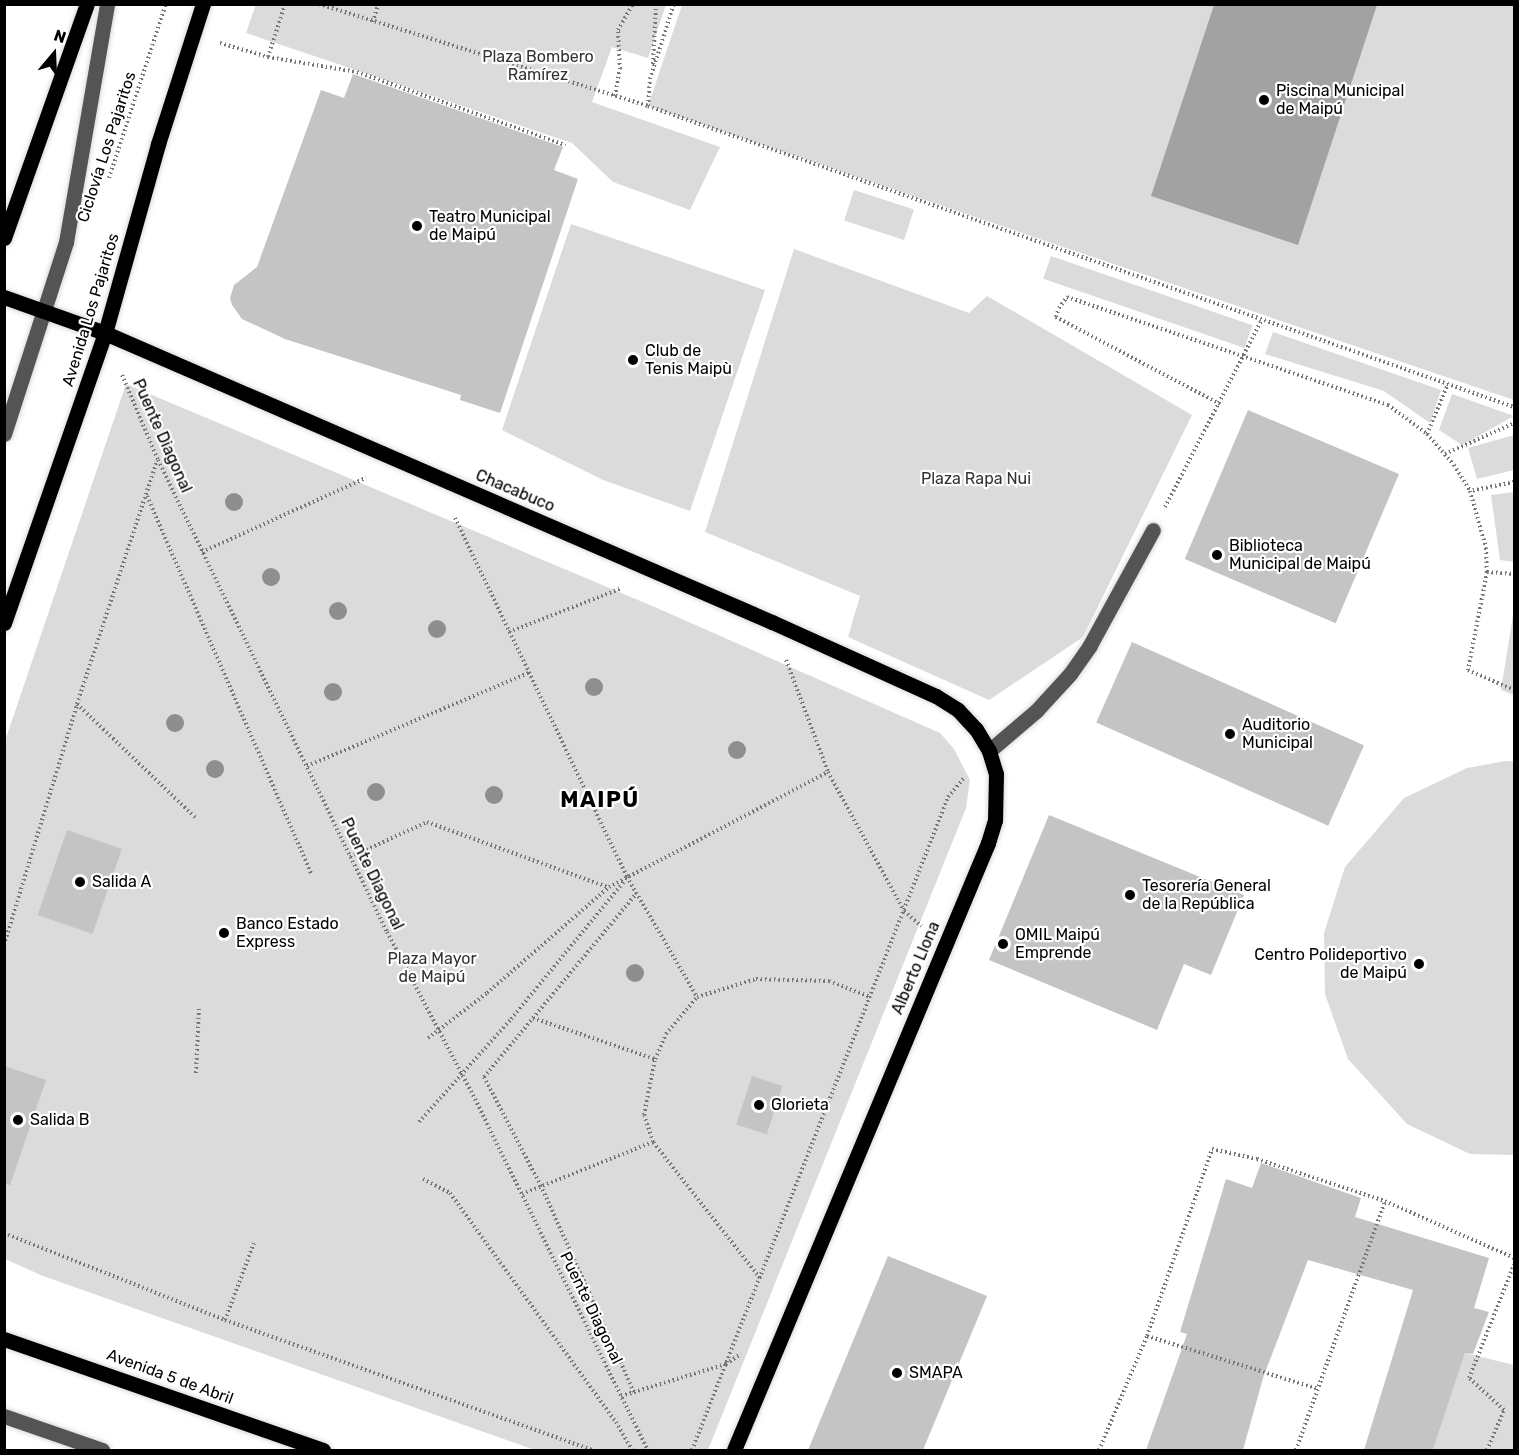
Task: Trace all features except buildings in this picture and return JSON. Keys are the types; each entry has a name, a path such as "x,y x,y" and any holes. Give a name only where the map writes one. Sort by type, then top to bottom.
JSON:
{"main road":[{"path":"4,238 87,4"},
{"name":"Avenida Los Pajaritos","path":"4,623 105,333 203,4"},
{"name":"Chacabuco","path":"4,297 105,333 772,622 936,696 958,710 989,751"},
{"name":"Alberto Llona","path":"734,1450 945,946 995,820 996,774 989,751"},
{"path":"4,1331 22,1344"},
{"name":"Avenida 5 de Abril","path":"4,1339 323,1450"}],"street":[{"path":"4,434 66,242 107,4"},
{"path":"989,751 1036,711 1070,674 1090,645 1153,530"},
{"path":"4,1416 102,1450"}],"path":[{"name":"Ciclovía Los Pajaritos","path":"105,190 165,4"},
{"path":"268,57 285,4"},
{"path":"319,4 648,106 1261,321 1515,407"},
{"path":"373,22 378,4"},
{"path":"615,96 620,69 618,30 633,4"},
{"path":"648,106 653,69 656,4"},
{"path":"653,69 674,4"},
{"path":"193,35 268,57 357,72 566,145"},
{"path":"1220,404 1056,317 1059,308 1067,297 1388,405 1427,434 1445,454 1470,491 1486,548 1488,572 1468,670 1515,690"},
{"path":"1153,530 1261,321"},
{"name":"Puente Diagonal","path":"105,333 158,460 350,857 471,1091 648,1450"},
{"path":"1427,434 1448,384"},
{"path":"1445,454 1515,423"},
{"path":"4,945 77,704 158,460"},
{"path":"202,552 402,462"},
{"path":"436,477 627,877 697,997"},
{"path":"1470,491 1515,482"},
{"path":"147,495 312,875"},
{"path":"1488,572 1515,574"},
{"path":"509,632 659,573"},
{"path":"772,622 828,772 904,911 945,946"},
{"path":"307,766 528,673"},
{"path":"77,704 196,819"},
{"path":"692,1450 948,797 989,751"},
{"path":"428,1038 487,993 609,887 828,772"},
{"path":"350,857 427,822 609,887"},
{"path":"419,1122 511,1019 627,877"},
{"path":"634,1392 542,1186 484,1077 637,892"},
{"path":"760,1278 725,1239 653,1142 644,1115 655,1059 666,1034 697,997 756,979 829,981 870,997"},
{"path":"196,1073 199,1006"},
{"path":"533,1018 655,1059"},
{"path":"522,1194 653,1142"},
{"path":"1099,1450 1147,1336 1212,1149 1257,1159 1385,1201 1515,1258"},
{"path":"423,1179 450,1193 616,1422 632,1450"},
{"path":"1296,1450 1385,1201"},
{"path":"4,1233 225,1320 592,1450"},
{"path":"225,1320 254,1244"},
{"path":"1487,1450 1504,1410 1469,1378 1515,1265"},
{"path":"621,1396 726,1364 787,1322"},
{"path":"1147,1336 1318,1389"}],"green space":[{"name":"Plaza Bombero Ramírez","path":"256,4 666,5 648,58 612,47 592,102 720,147 690,210 613,182 572,143 246,33"},
{"path":"682,5 1514,5 1514,400 648,106"},
{"path":"854,190 914,209 904,240 844,220"},
{"name":"Club de Tenis Maipù","path":"571,224 765,290 690,511 603,480 502,430"},
{"name":"Plaza Rapa Nui","path":"794,249 969,313 987,296 1192,415 1083,637 989,700 848,637 860,596 705,532"},
{"path":"1051,256 1252,325 1245,348 1043,279"},
{"path":"1273,332 1441,390 1430,423 1384,391 1265,354"},
{"name":"Plaza Mayor de Maipú","path":"126,384 657,608 940,733 954,749 970,780 966,808 708,1450 535,1450 43,1276 5,1259 5,741"},
{"path":"1452,394 1514,416 1462,445 1439,430"},
{"path":"1514,435 1514,470 1477,479 1468,448"},
{"path":"1514,492 1514,562 1500,560 1491,495"},
{"path":"1514,609 1514,695 1501,690"},
{"name":"Centro Polideportivo de Maipú","path":"1514,761 1514,1155 1470,1154 1407,1124 1348,1059 1325,994 1324,933 1345,867 1404,798 1467,768"},
{"path":"1465,1353 1514,1365 1514,1450 1433,1450"}],"shaded area":[{"name":"Piscina Municipal de Maipú","path":"1214,5 1377,5 1298,245 1151,196"}],"place":[{"name":"Piscina Municipal de Maipú","path":"1264,100"},
{"name":"Teatro Municipal de Maipú","path":"417,226"},
{"name":"Club de Tenis Maipù","path":"633,360"},
{"name":"Biblioteca Municipal de Maipú","path":"1217,555"},
{"name":"Auditorio Municipal","path":"1230,734"},
{"name":"Salida A","path":"80,882"},
{"name":"Tesorería General de la República","path":"1130,895"},
{"name":"Banco Estado Express","path":"224,933"},
{"name":"OMIL Maipú Emprende","path":"1003,944"},
{"name":"Centro Polideportivo de Maipú","path":"1419,964"},
{"name":"Glorieta","path":"759,1105"},
{"name":"Salida B","path":"18,1120"},
{"name":"SMAPA","path":"897,1373"}],"district":[{"name":"MAIPÚ","path":"600,800"}]}
